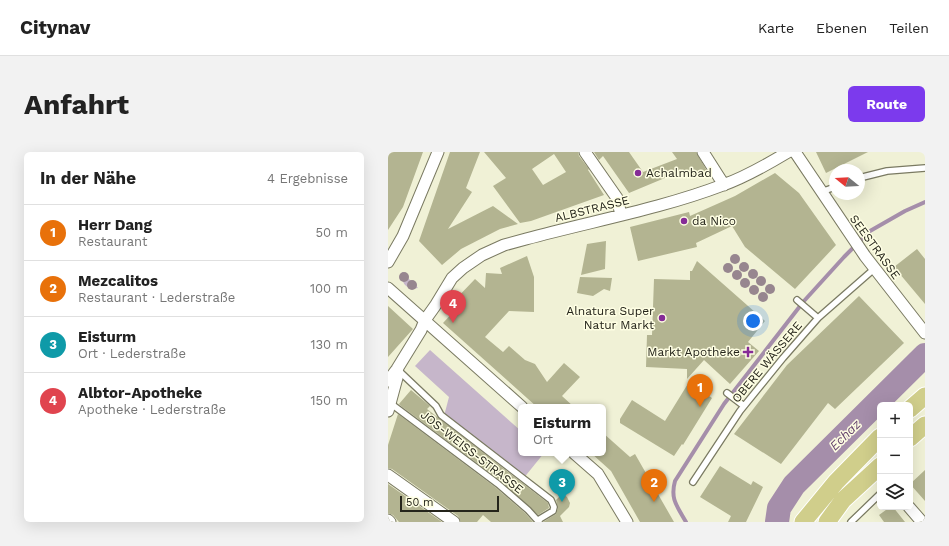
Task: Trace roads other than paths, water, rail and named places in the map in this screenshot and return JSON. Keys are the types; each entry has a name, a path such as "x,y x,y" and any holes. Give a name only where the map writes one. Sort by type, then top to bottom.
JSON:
{"main road":[{"path":"913,406 925,396"},
{"path":"913,435 925,424"},
{"path":"803,522 836,482 879,438"},
{"path":"827,522 843,500 877,469"}],"street":[{"path":"388,262 403,236 438,152"},
{"path":"585,152 617,198 621,215"},
{"path":"703,152 724,185"},
{"name":"ALBSTRASSE","path":"389,378 397,369 421,330 425,320 452,278 463,268 482,255 526,239 670,202 724,185 788,152"},
{"name":"SEESTRASSE","path":"796,152 821,192 874,269 925,333"},
{"path":"388,288 519,404"},
{"path":"389,405 398,374 397,369"},
{"path":"577,456 598,474 627,522"},
{"path":"388,475 454,522"},
{"path":"912,510 922,522"}],"lane":[{"path":"865,176 887,171 925,168"},
{"path":"821,192 829,189"},
{"name":"OBERE WÄSSERE","path":"694,482 744,406 783,358 818,318 874,269"},
{"path":"796,300 818,318"},
{"path":"397,369 436,406 441,416 552,500 554,507 553,511 539,521"},
{"path":"727,393 744,406"},
{"name":"JOS-WEISS-STRASSE","path":"389,405 498,484 539,521"},
{"path":"851,522 877,497"}],"waterway":[{"path":"686,522 675,502 673,493 675,481 724,404 804,301 844,257 870,231 905,211 925,202"},
{"name":"Echaz","path":"777,522 779,508 794,485 925,355"}],"place":[{"name":"Achalmbad","path":"638,173"},
{"name":"da Nico","path":"684,221"},
{"name":"Alnatura Super Natur Markt","path":"662,318"},
{"name":"Albtor-Apotheke","path":"453,323"},
{"name":"Markt Apotheke","path":"748,352"},
{"name":"Herr Dang","path":"700,407"},
{"name":"Eisturm","path":"562,502"},
{"name":"Mezcalitos","path":"654,502"}]}
